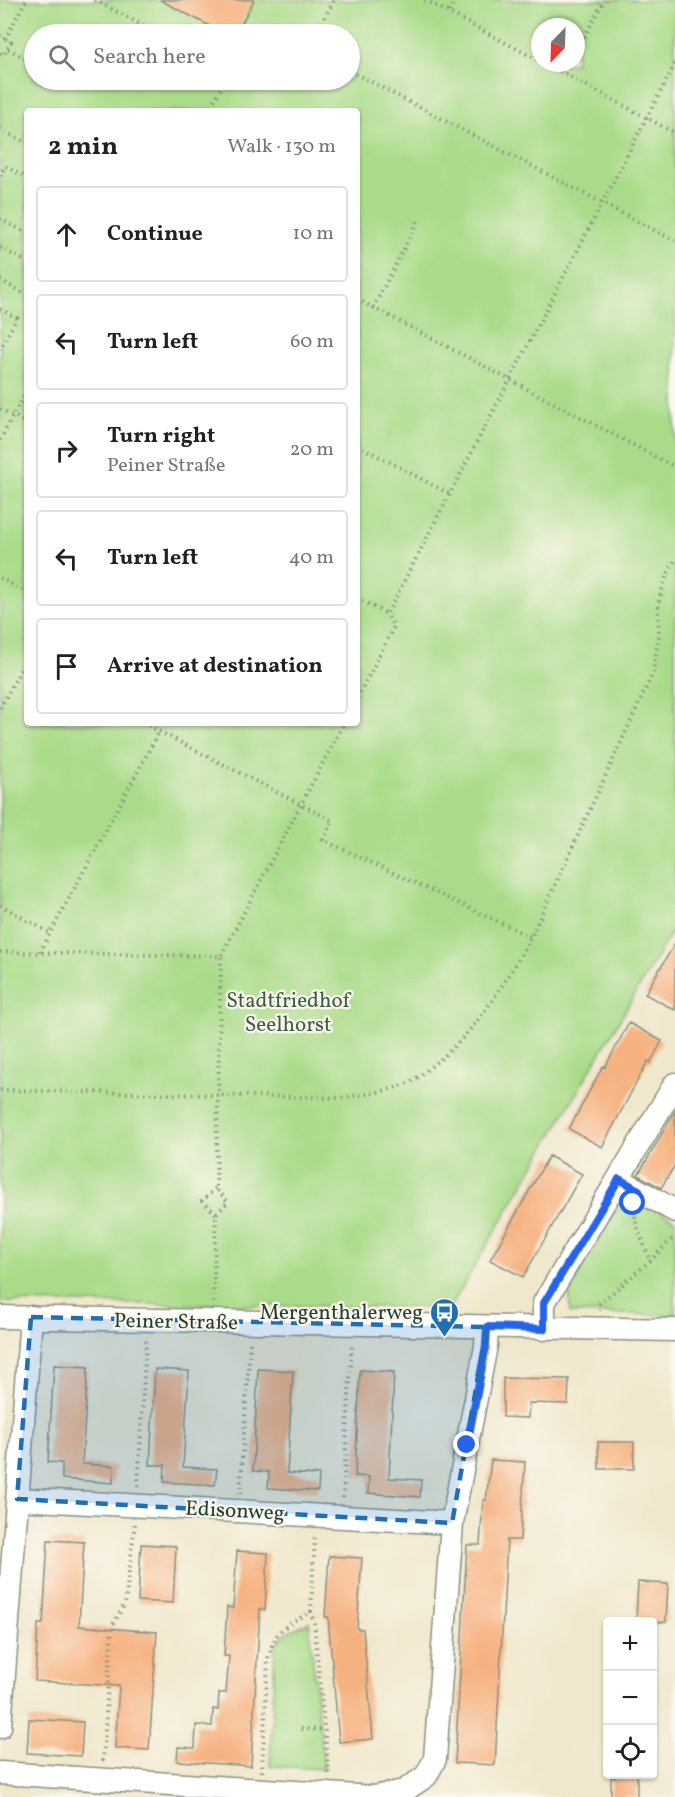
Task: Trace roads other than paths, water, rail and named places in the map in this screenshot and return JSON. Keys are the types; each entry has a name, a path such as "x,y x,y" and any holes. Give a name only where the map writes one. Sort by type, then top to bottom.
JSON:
{"street":[{"path":"544,1329 544,1303 675,1084"},
{"path":"619,1179 675,1211"},
{"name":"Peiner Straße","path":"0,1317 675,1330"},
{"path":"0,1727 8,1522 17,1499 31,1317"},
{"path":"0,1773 374,1797 404,1791 426,1776 435,1759 452,1523 486,1346 487,1327"},
{"name":"Edisonweg","path":"17,1499 452,1523"}],"place":[{"name":"Mergenthalerweg","path":"444,1338"}],"park label":[{"name":"Stadtfriedhof Seelhorst","path":"288,1012"}]}
